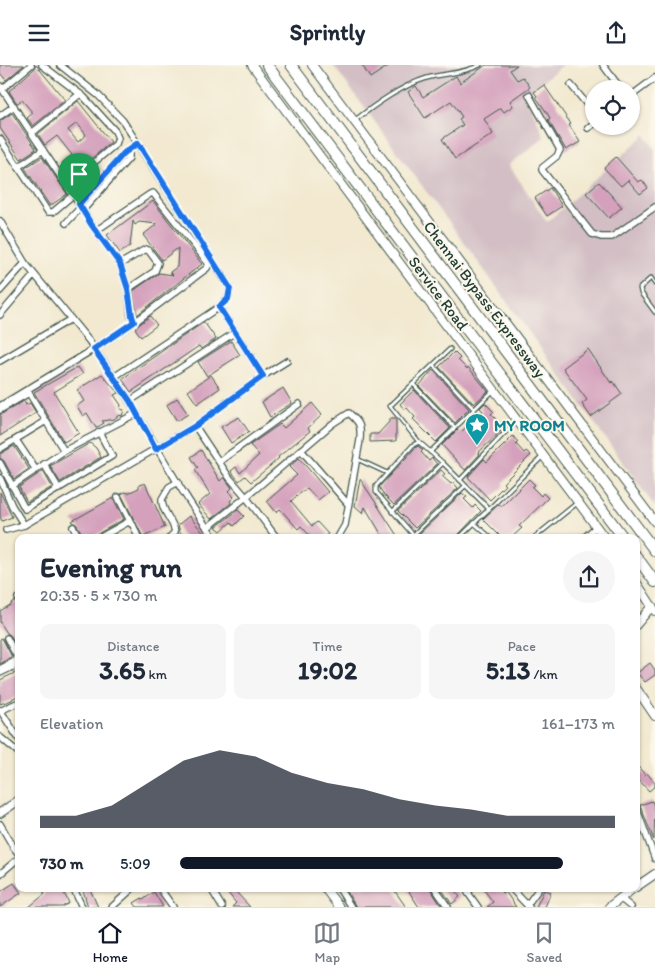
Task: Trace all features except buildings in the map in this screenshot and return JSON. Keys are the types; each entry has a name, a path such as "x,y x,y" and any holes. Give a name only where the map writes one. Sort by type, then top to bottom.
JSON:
{"highway":[{"name":"Chennai Bypass Expressway","path":"267,65 621,534"},
{"name":"Chennai Bypass Expressway","path":"291,65 655,551"},
{"path":"640,561 655,582"}],"street":[{"path":"31,65 1,88 44,150 91,224 120,264 128,289 134,322"},
{"path":"42,65 80,94 114,131 118,141 116,145 67,185"},
{"path":"60,65 112,108 138,143 230,288 228,299 219,307 114,377"},
{"name":"Service Road","path":"252,65 543,456 593,529 600,534"},
{"path":"312,65 655,522"},
{"path":"603,65 615,80"},
{"path":"640,89 655,78"},
{"path":"571,85 585,102"},
{"path":"32,133 80,94"},
{"path":"529,95 560,150 558,155 542,170 592,234 612,237 655,207"},
{"path":"0,117 14,107"},
{"path":"0,139 48,212 53,212 73,195"},
{"path":"66,223 124,153 138,143"},
{"path":"18,167 44,150"},
{"path":"0,406 94,349 134,322 207,269 209,264 153,193 97,230"},
{"path":"0,221 25,263 71,319 114,377 130,401 156,449 212,534"},
{"path":"120,264 146,249 158,263 155,271 128,289"},
{"path":"0,291 25,263"},
{"path":"0,315 34,275"},
{"path":"219,307 263,376"},
{"path":"0,361 71,319"},
{"path":"130,401 234,333"},
{"path":"6,530 24,525 195,426 263,376 287,361"},
{"path":"0,410 29,393 64,451"},
{"path":"220,461 299,403"},
{"path":"12,486 64,451 99,431 137,413"},
{"path":"207,528 332,424 349,413 359,422 361,429 345,525 340,534"},
{"path":"0,449 46,421"},
{"path":"195,426 229,477 274,534"},
{"path":"0,463 25,509 112,456 99,431"},
{"path":"16,439 36,470"},
{"path":"302,450 348,504"},
{"path":"44,464 59,489"},
{"path":"0,478 3,491 24,525"},
{"path":"173,534 175,532 174,527 164,508 162,499 169,487 178,482"},
{"path":"118,497 136,534"},
{"path":"106,534 128,522 131,523"},
{"path":"73,527 78,534"},
{"path":"588,534 593,529"},
{"path":"640,588 653,609 640,621"},
{"path":"7,638 15,655"},
{"path":"0,669 15,662"},
{"path":"0,673 15,663"},
{"path":"640,694 655,716"},
{"path":"15,704 0,710 15,733"},
{"path":"0,737 15,750"},
{"path":"0,813 15,803"},
{"path":"640,818 655,859"},
{"path":"0,824 15,849"},
{"path":"0,874 15,861"},
{"path":"640,884 655,874"},
{"path":"74,892 82,907"},
{"path":"112,907 128,892"},
{"path":"162,892 173,907"},
{"path":"214,892 222,907"},
{"path":"328,892 339,907"},
{"path":"341,892 351,907"},
{"path":"438,892 448,907"},
{"path":"469,892 478,907"},
{"path":"515,892 528,906 537,892"},
{"path":"609,907 629,892"},
{"path":"620,898 632,907"}],"lane":[{"path":"354,121 381,101 425,79 443,74 457,73 480,65"},
{"path":"655,275 642,284 640,290 655,312"},
{"path":"650,278 655,284"},
{"path":"450,349 390,406 419,442 489,509"},
{"path":"433,365 474,409"},
{"path":"413,384 455,428"},
{"path":"430,452 492,392"},
{"path":"460,480 517,421"},
{"path":"412,534 392,512 376,489 376,486 413,445 419,442"},
{"path":"463,534 543,456"},
{"path":"357,459 387,473"},
{"path":"392,512 442,463"},
{"path":"416,534 465,486"},
{"path":"539,534 577,503"},
{"path":"474,523 487,534"}],"shaded area":[{"path":"333,65 563,65 526,94 544,137 509,165 547,222 645,135 655,150 655,507 485,271"}],"place":[{"name":"MY ROOM","path":"477,446"}],"route":[{"path":"138,143 230,288 228,299 219,307 263,376 195,426 156,449 130,401 94,349 134,322 128,289 117,257 91,224 79,204 124,153 138,143"}]}
